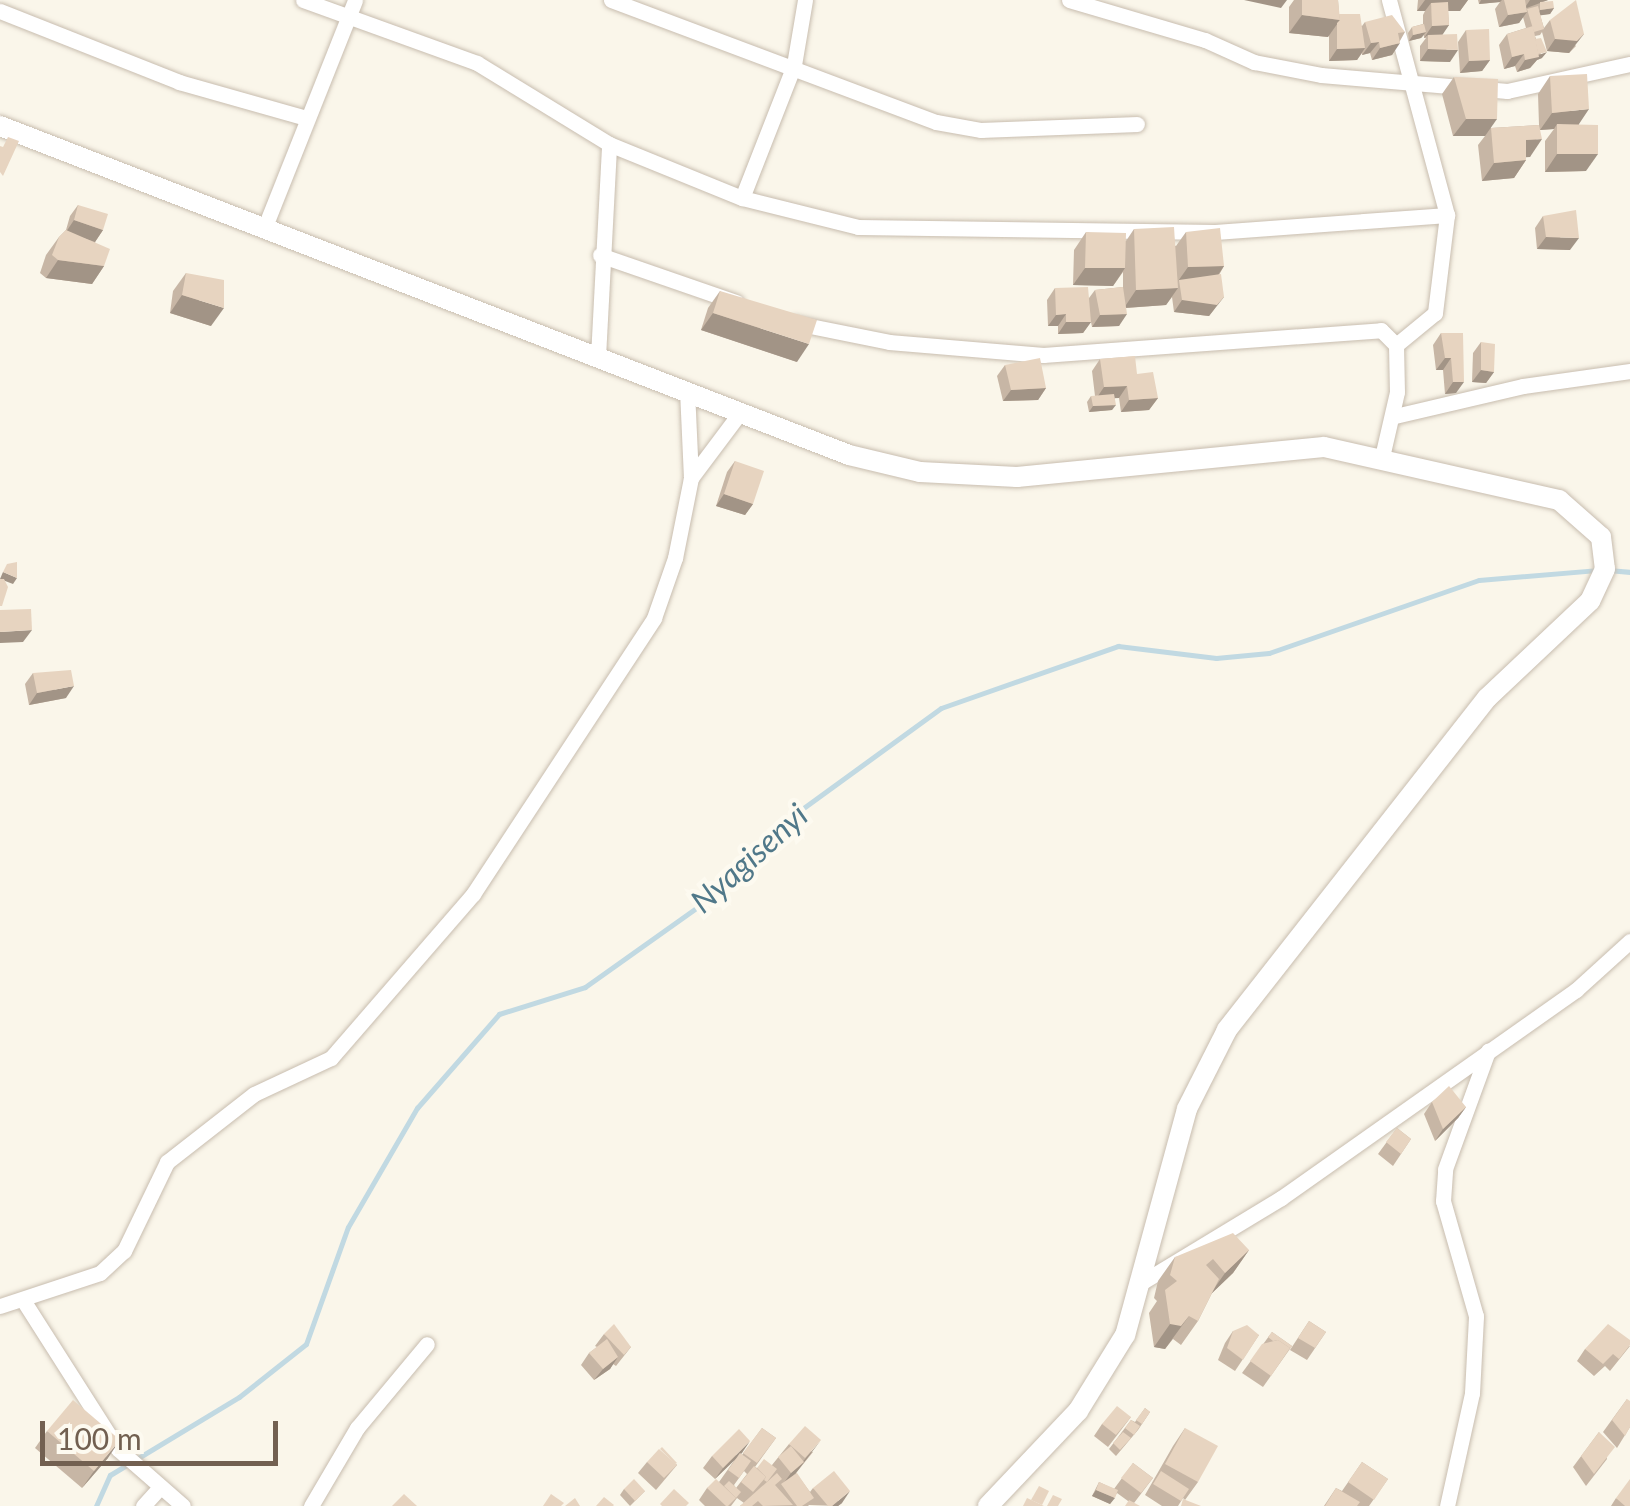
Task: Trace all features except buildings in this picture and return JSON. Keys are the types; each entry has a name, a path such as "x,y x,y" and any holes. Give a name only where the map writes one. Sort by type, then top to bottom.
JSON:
{"main road":[{"path":"0,126 739,414 920,472 1016,477 1324,446 1559,500 1601,537 1605,569 1590,601 1474,713 1227,1030 1187,1109 1144,1280 1126,1335 1078,1411 988,1506"}],"street":[{"path":"303,0 477,63 609,144 742,198 858,227 957,234 1215,232 1447,216"},
{"path":"264,229 355,0"},
{"path":"611,0 794,65 870,100 966,127 1136,124"},
{"path":"742,198 794,65 805,0"},
{"path":"1068,0 1286,70 1507,91 1630,64"},
{"path":"1389,0 1447,216 1435,314 1396,345"},
{"path":"0,11 179,82 306,118"},
{"path":"598,357 600,255 609,144"},
{"path":"600,255 764,312 873,340 1044,355 1381,330 1396,345 1396,416 1382,457"},
{"path":"1396,416 1523,386 1630,372"},
{"path":"0,1306 100,1273 124,1251 168,1162 254,1094 331,1058 472,894 654,618 676,558 692,478 688,391"},
{"path":"692,478 739,414"},
{"path":"1144,1280 1281,1198 1576,990 1630,941"},
{"path":"1447,1506 1472,1393 1476,1316 1443,1201 1445,1169 1488,1050"},
{"path":"23,1300 102,1428 159,1488 183,1506"},
{"path":"311,1506 357,1428 427,1344"},
{"path":"143,1506 159,1488"}],"waterway":[{"name":"Nyagisenyi","path":"96,1506 110,1475 239,1397 306,1344 348,1227 417,1108 499,1014 585,987 703,903 780,825 941,708 1118,646 1216,658 1269,653 1479,580 1597,570"},
{"name":"Nyagisenyi","path":"1608,570 1630,572"}]}
